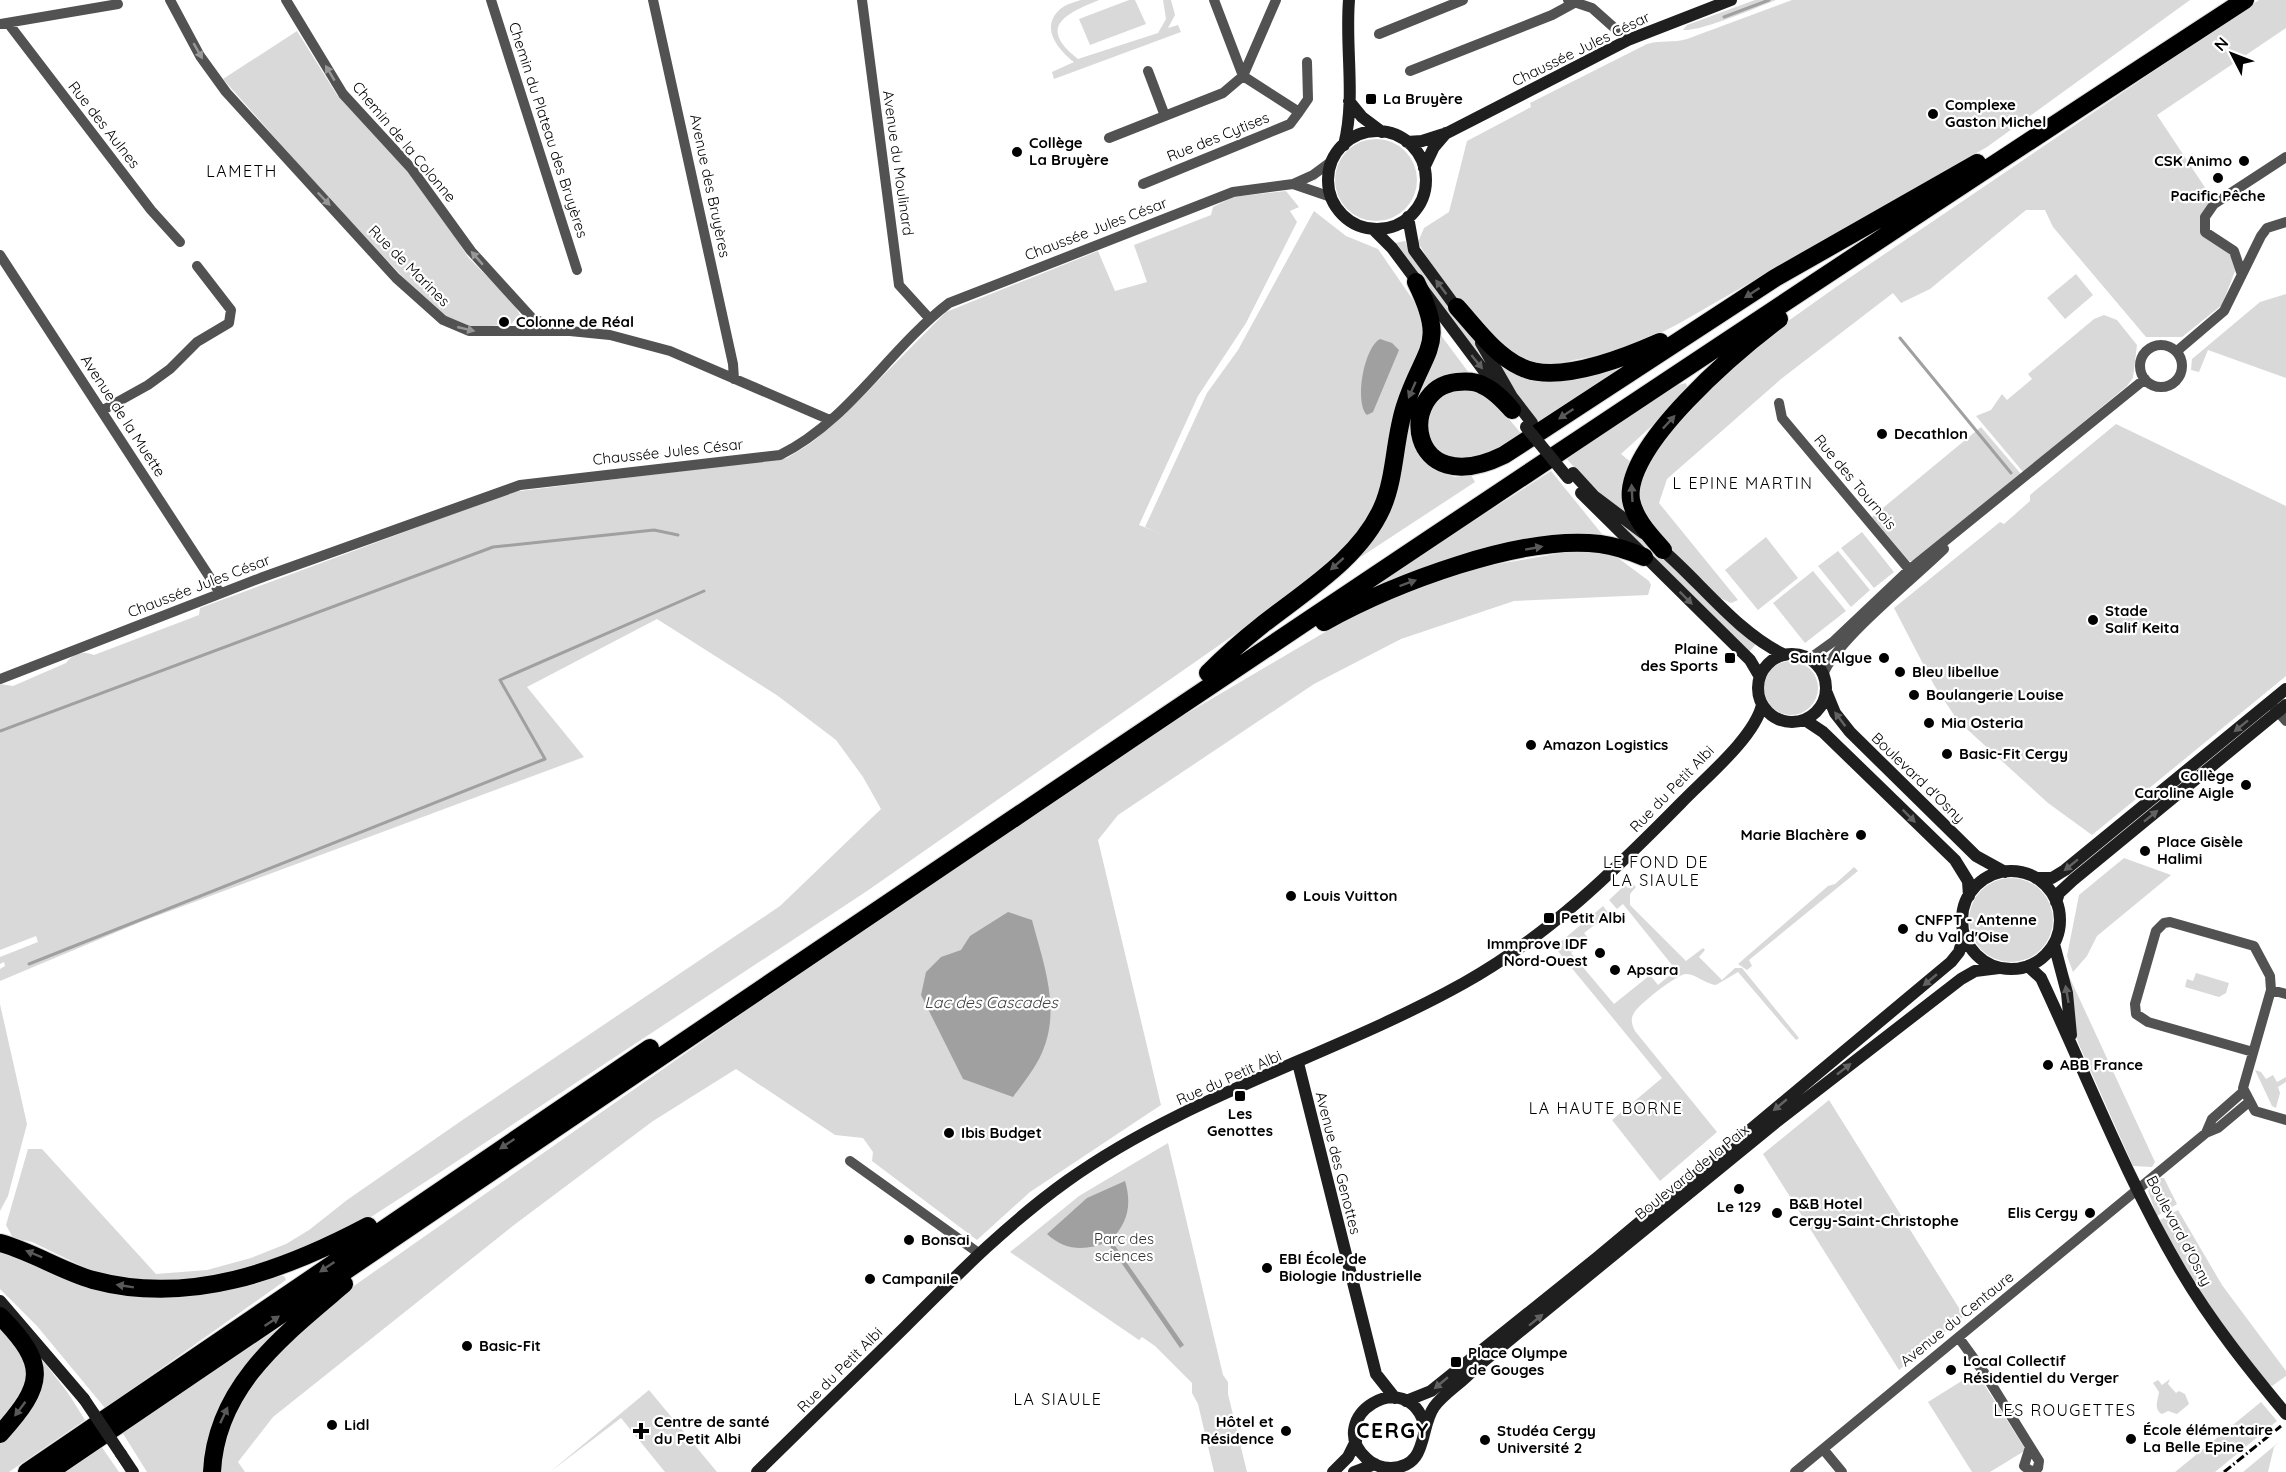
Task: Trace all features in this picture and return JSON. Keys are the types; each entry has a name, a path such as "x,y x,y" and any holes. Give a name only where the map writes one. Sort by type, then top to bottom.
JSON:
{"highway":[{"path":"50,1472 1208,680 1438,518 1991,155 2222,0"},
{"path":"27,1472 444,1186 1208,680 2245,0"},
{"path":"1512,410 1484,385 1471,382 1451,383 1433,393 1423,408 1419,423 1421,439 1431,455 1445,465 1471,468 1491,462 1775,278 1991,155"},
{"path":"1663,550 1642,524 1631,500 1635,469 1651,442 1714,375 1775,322 1960,188"},
{"path":"1208,680 1236,646 1341,562 1361,540 1381,510 1389,487 1405,407 1433,335 1428,308 1416,282"},
{"path":"1457,307 1511,361 1531,371 1550,372 1582,368 1631,355 1729,308"},
{"path":"1208,680 1250,667 1354,606 1446,569 1509,552 1574,543 1615,546 1644,557"},
{"path":"0,1243 37,1254 76,1274 108,1283 152,1289 203,1287 258,1273 316,1254 444,1186"},
{"path":"212,1472 214,1448 223,1415 258,1365 298,1323 348,1280 401,1242 412,1225"},
{"path":"0,1434 29,1397 36,1375 27,1345 5,1316"}],"main road":[{"path":"1344,144 1349,101 1347,25 1349,0"},
{"name":"Chaussée Jules César","path":"1407,142 1422,141 1447,133 1628,40 1731,0"},
{"path":"1349,101 1362,117 1382,132 1407,142 1418,153 1424,168 1423,195 1408,217 1391,227 1373,229 1350,221 1337,208 1331,197 1328,179 1332,161 1344,144 1361,134 1382,132"},
{"name":"Chaussée Jules César","path":"1424,168 1434,147 1447,133"},
{"path":"1408,217 1413,247 1457,307 1529,425 1570,475 1644,557 1747,658 1760,677"},
{"path":"1373,229 1392,248 1512,410 1529,425"},
{"path":"1570,475 1663,550 1766,645 1785,655 1797,655 1809,659 1823,675 1826,692 1821,706 1805,720 1790,722 1775,718 1762,705 1758,692 1760,677 1767,665 1785,655"},
{"path":"2056,902 2059,893 2073,880 2278,706 2286,689"},
{"name":"Boulevard d'Osny","path":"1826,692 1835,713 1857,738 1976,856 2005,872"},
{"name":"Rue du Petit Albi","path":"1737,745 1757,718 1762,705"},
{"path":"1968,896 1987,878 2005,872 2019,872 2036,878 2052,878 2278,706"},
{"name":"Rue du Petit Albi","path":"757,1472 1013,1223 1067,1181 1129,1142 1440,996 1524,946 1594,890 1737,745 1766,721 1775,718"},
{"path":"1805,720 1823,732 1955,860 1968,881 1968,896 1963,914 1964,935 1977,955 1999,968 2013,969 2028,966 2043,957 2054,944 2060,920 2056,902 2051,892 2036,878"},
{"name":"Boulevard de la Paix","path":"1400,1399 1431,1391 1821,1071 1951,962 1959,952 1964,935"},
{"name":"Boulevard d'Osny","path":"2054,944 2067,993 2072,1045"},
{"name":"Boulevard d'Osny","path":"2028,966 2041,978 2138,1190 2199,1300 2236,1352 2286,1414"},
{"name":"Boulevard de la Paix","path":"1425,1426 1436,1405 1474,1370 1798,1105 1961,978 1975,971 1999,968"},
{"name":"Avenue des Genottes","path":"1298,1063 1376,1374 1369,1404"},
{"path":"0,1301 5,1316 51,1357 84,1399 133,1472"},
{"name":"Avenue des Genottes","path":"1376,1374 1400,1399"},
{"path":"1333,1472 1348,1456 1356,1441 1358,1420 1369,1404 1379,1399 1400,1399 1418,1411 1425,1426 1424,1442 1416,1456 1405,1464 1390,1470 1375,1464 1364,1456 1356,1441"},
{"path":"1415,1472 1416,1456"},
{"path":"1354,1472 1375,1464"}],"street":[{"name":"Rue de Marines","path":"170,0 200,56 226,92 272,145 396,278 431,311 450,324 469,331 570,331 610,335 670,351 830,420"},
{"name":"Chemin de la Colonne","path":"286,0 343,94 411,168 478,260 538,322 570,331"},
{"name":"Chemin du Plateau des Bruyères","path":"491,0 577,270"},
{"name":"Avenue des Bruyères","path":"653,0 733,364 734,380"},
{"name":"Avenue du Moulinard","path":"862,0 899,285 929,318"},
{"path":"1214,0 1243,76"},
{"path":"1109,138 1223,93 1243,76 1276,0"},
{"path":"1380,34 1462,0"},
{"path":"1410,71 1552,15 1569,1 1592,4 1628,40"},
{"path":"4,24 118,4"},
{"name":"Rue des Aulnes","path":"4,24 151,210 180,242"},
{"path":"1299,111 1308,99 1307,62"},
{"path":"1148,71 1165,116"},
{"name":"Rue des Cytises","path":"1143,184 1290,124 1299,111 1243,76"},
{"path":"2241,272 2234,251 2225,242 2205,232 2205,217 2214,204 2286,157"},
{"name":"Chaussée Jules César","path":"0,679 220,594 520,485 780,455 804,443 830,420 929,318 950,303 1233,192 1293,184 1313,176 1332,161"},
{"name":"Chaussée Jules César","path":"1293,184 1331,197"},
{"path":"2177,351 2224,311 2241,272 2267,228 2286,222"},
{"name":"Avenue de la Muette","path":"0,255 103,410 220,594"},
{"path":"103,410 148,385 170,369 197,342 229,323 231,310 197,266"},
{"path":"2165,345 2177,351 2182,365 2176,380 2170,384 2157,386 2145,379 2141,361 2147,350 2153,346 2165,345"},
{"path":"1809,659 1834,641 1981,513 2145,379"},
{"name":"Rue des Tournois","path":"1779,403 1782,418 1912,573"},
{"path":"1823,675 1829,662 1844,644 1912,573"},
{"path":"2278,706 2286,721"},
{"path":"2206,1133 2211,1119 2244,1091 2271,990 2270,976 2254,946 2170,922 2164,923 2156,931 2135,1004 2136,1014 2148,1022 2253,1052"},
{"path":"2271,990 2286,994"},
{"path":"2244,1091 2254,1111 2286,1120"},
{"path":"2206,1133 2218,1128 2249,1102"},
{"name":"Avenue du Centaure","path":"1795,1472 2206,1133"},
{"path":"850,1161 980,1254"},
{"path":"1959,1338 1985,1374 2030,1447"},
{"path":"1823,1449 1842,1472"}],"green space":[{"path":"1081,0 1099,0 1067,16 1060,23 1058,30 1059,38 1078,59 1158,33 1166,19 1163,0 1171,0 1175,15 1168,28 1178,25 1181,32 1054,79 1052,72 1074,62 1056,44 1051,29 1052,21 1063,7"},
{"path":"1129,0 1135,0 1146,24 1090,45 1079,19"},
{"path":"1755,0 1776,0 1715,23 1683,30 1687,25"},
{"path":"1792,0 2190,0 1987,147 1678,324 1615,350 1552,365 1538,365 1522,359 1505,348 1470,314 1439,275 1418,242 1424,228 1449,212 1467,141 1531,107 1530,103 1647,44 1687,39"},
{"path":"2259,0 2286,0 2286,28 2157,115 2210,195 2211,202 2201,223 2230,251 2235,271 2222,305 2182,337 2146,337 2053,227 2045,210 2026,210 1930,289 1901,303 1893,293 1781,379 1667,479 1659,503 1738,600 1731,603 1720,598 1650,529 1636,503 1644,461 1725,374 1777,329 1836,287"},
{"path":"297,31 337,95 406,170 441,215 468,257 514,304 520,315 511,324 466,329 436,312 331,201 223,79"},
{"path":"1376,139 1392,143 1405,151 1413,164 1417,180 1413,196 1405,209 1392,217 1376,221 1360,217 1347,209 1339,196 1335,180 1339,164 1347,151 1360,143"},
{"path":"1286,191 1299,207 1290,211 1297,222 1246,323 1198,396 1139,525 1159,533 1145,527 1207,393 1238,350 1314,211 1346,236 1378,249 1420,310 1424,333 1374,507 1349,543 1271,609 867,891 357,1226 248,1270 171,1282 121,1278 88,1269 32,1242 13,1238 6,1225 28,1149 42,1149 156,1274 207,1270 251,1258 286,1244 461,1121 780,906 881,809 863,777 836,740 778,696 657,619 527,687 584,757 143,921 0,981 0,969 5,966 4,962 0,964 0,957 38,942 36,936 0,950 0,684 13,686 66,663 75,655 86,653 94,655 199,615 200,608 512,492 787,458 811,443 843,416 946,312 1098,251 1115,291 1147,282 1134,245 1211,215 1213,207 1233,197"},
{"path":"1405,241 1409,251 1467,327 1505,392 1395,243"},
{"path":"2076,274 2093,295 2065,319 2047,298"},
{"path":"2286,294 2286,378 2208,350 2199,372 2191,370 2192,359 2260,302"},
{"path":"2104,315 2117,320 2137,345 2133,378 2127,386 2023,472 1976,416 1991,410 2002,394 2007,400 2032,379 2028,374 2094,319"},
{"path":"1440,334 1472,377 1420,399 1436,469 1455,477 1471,475 1475,482 1347,566 1361,548"},
{"path":"1644,353 1540,425 1525,407 1496,359 1518,371"},
{"path":"1686,383 1689,392 1621,454 1633,464 1627,509 1622,513 1599,496 1566,458 1675,386"},
{"path":"1464,388 1490,401 1524,437 1470,462 1440,454 1426,433 1430,415 1440,398"},
{"name":"Stade Salif Keita","path":"2116,424 2286,506 2286,676 2092,835 2048,803 1958,721 1934,685 1894,608 2000,522 2004,524 2030,501 2030,495"},
{"path":"1981,427 2021,474 1913,561 1909,561 1872,517"},
{"path":"1551,471 1606,539 1585,537 1358,596"},
{"path":"1605,511 1636,532 1757,643 1748,653"},
{"path":"1862,532 1894,572 1874,588 1841,548"},
{"path":"1766,537 1798,578 1758,610 1725,570"},
{"path":"1573,551 1610,552 1649,581 1651,585 1648,595 1514,601 1401,639 1314,684 1118,815 1098,840 1161,1105 1030,1192 977,1240 872,1161 873,1152 863,1138 835,1135 736,1069 653,1121 514,1225 273,1417 238,1462 245,1472 218,1472 228,1416 281,1351 341,1295 760,1001 1169,724 1371,605 1475,568"},
{"path":"1838,551 1870,590 1851,607 1818,566"},
{"path":"1813,571 1846,611 1805,643 1773,603"},
{"path":"1791,661 1801,663 1810,669 1816,678 1818,688 1816,698 1810,707 1801,713 1791,715 1781,713 1772,707 1766,698 1764,688 1766,678 1772,669 1781,663"},
{"path":"2124,858 2171,875 2097,936 2087,956 2073,972 2067,956 2079,895"},
{"path":"1854,867 1858,871 1749,960 1752,966 1747,970 1738,964 1828,886 1835,884"},
{"path":"2011,878 2027,881 2041,890 2050,904 2053,920 2050,936 2041,950 2027,959 2011,962 1995,959 1981,950 1972,936 1969,920 1972,904 1981,890 1995,881"},
{"path":"1633,884 1636,887 1630,894 1630,905 1686,961 1703,948 1705,950 1699,957 1722,980 1735,968 1742,968 1799,1038 1796,1040 1738,972 1716,985 1690,974 1681,975 1658,990 1637,1009 1632,1020 1635,1031 1717,1132 1660,1181 1612,1120 1662,1078 1557,950 1560,947 1558,944 1603,906 1609,914 1584,933 1588,938 1571,953 1614,1004 1650,975 1658,985 1676,970 1623,904 1617,909 1609,900 1625,885 1628,888"},
{"path":"2196,973 2229,983 2226,993 2219,997 2185,987 2187,979 2193,981"},
{"path":"2068,974 2155,1162 2152,1167 2133,1166 2080,1047 2076,1037"},
{"path":"0,1004 27,1124 8,1196 0,1211"},
{"path":"2255,1070 2261,1072 2266,1079 2273,1075 2277,1082 2286,1077 2286,1082 2278,1087 2280,1093 2276,1108 2272,1106"},
{"path":"1829,1100 1964,1316 1899,1370 1763,1154"},
{"name":"Parc des sciences","path":"1168,1143 1223,1375 1228,1382 1228,1394 1247,1472 1214,1472 1198,1404 1192,1393 1192,1383 1155,1346 1142,1337 1139,1340 1010,1252 1079,1196"},
{"path":"2161,1178 2164,1178 2177,1204 2157,1216 2148,1191"},
{"path":"2178,1210 2222,1285 2286,1371 2286,1376 2272,1386 2261,1377 2230,1336 2167,1234 2160,1220"},
{"path":"0,1249 94,1285 284,1276 286,1280 105,1408 37,1326 0,1289"},
{"path":"0,1327 22,1349 30,1381 0,1426"},
{"path":"279,1328 284,1331 263,1353 208,1472 147,1472 122,1432"},
{"path":"40,1357 68,1393 85,1420 9,1472 0,1472 0,1443 19,1421"},
{"path":"1976,1372 2026,1450 1990,1472 1972,1472 1928,1402"},
{"path":"2170,1379 2168,1384 2176,1393 2179,1391 2185,1394 2189,1404 2177,1414 2168,1411 2162,1414 2157,1407 2159,1392 2153,1383 2158,1380 2162,1385"},
{"path":"649,1390 717,1472 665,1472 621,1418 550,1472"},
{"path":"2261,1402 2277,1421 2215,1472 2175,1472"},
{"path":"2279,1442 2274,1447 2268,1472 2243,1472"},
{"path":"101,1446 119,1472 63,1472"}],"water":[{"path":"1380,339 1392,343 1399,350 1373,412 1367,415 1361,399 1365,363 1374,344"},
{"name":"Lac des Cascades","path":"1008,912 1032,920 1046,972 1050,1007 1050,1024 1046,1042 1030,1074 1013,1097 963,1079 921,995 926,972 941,957 961,950 970,936"},
{"path":"1125,1181 1128,1198 1127,1213 1117,1234 1111,1240 1184,1345 1180,1348 1107,1242 1091,1247 1076,1248 1061,1244 1047,1234 1087,1198"}],"waterway":[{"path":"1724,17 1769,0"},
{"path":"1900,338 2011,473"},
{"path":"0,731 493,547 654,530 678,535"},
{"path":"29,964 545,759 500,680 704,591"}],"railway":[{"path":"2224,1472 2281,1426"}],"place":[{"name":"La Bruyère","path":"1371,99"},
{"name":"Complexe Gaston Michel","path":"1933,114"},
{"name":"Collège La Bruyère","path":"1017,152"},
{"name":"CSK Animo","path":"2244,161"},
{"name":"Pacific Pêche","path":"2218,178"},
{"name":"Colonne de Réal","path":"504,322"},
{"name":"Decathlon","path":"1882,434"},
{"name":"Stade Salif Keita","path":"2093,620"},
{"name":"Plaine des Sports","path":"1730,658"},
{"name":"Saint Algue","path":"1884,658"},
{"name":"Bleu libellue","path":"1900,672"},
{"name":"Boulangerie Louise","path":"1914,695"},
{"name":"Mia Osteria","path":"1929,723"},
{"name":"Amazon Logistics","path":"1531,745"},
{"name":"Basic-Fit Cergy","path":"1947,754"},
{"name":"Collège Caroline Aigle","path":"2246,785"},
{"name":"Marie Blachère","path":"1861,835"},
{"name":"Place Gisèle Halimi","path":"2145,851"},
{"name":"Louis Vuitton","path":"1291,896"},
{"name":"Petit Albi","path":"1549,918"},
{"name":"CNFPT - Antenne du Val d'Oise","path":"1903,929"},
{"name":"Immprove IDF Nord-Ouest","path":"1600,953"},
{"name":"Apsara","path":"1615,970"},
{"name":"ABB France","path":"2048,1065"},
{"name":"Les Genottes","path":"1240,1096"},
{"name":"Ibis Budget","path":"949,1133"},
{"name":"Le 129","path":"1739,1189"},
{"name":"B&B Hotel Cergy-Saint-Christophe","path":"1777,1213"},
{"name":"Elis Cergy","path":"2090,1213"},
{"name":"Bonsai","path":"909,1240"},
{"name":"EBI École de Biologie Industrielle","path":"1267,1268"},
{"name":"Campanile","path":"870,1279"},
{"name":"Basic-Fit","path":"467,1346"},
{"name":"Place Olympe de Gouges","path":"1456,1362"},
{"name":"Local Collectif Résidentiel du Verger","path":"1951,1370"},
{"name":"Lidl","path":"332,1425"},
{"name":"Centre de santé du Petit Albi","path":"641,1431"},
{"name":"Hôtel et Résidence","path":"1286,1431"},
{"name":"École élémentaire La Belle Epine","path":"2131,1439"},
{"name":"Studéa Cergy Université 2","path":"1485,1440"}],"district":[{"name":"LAMETH","path":"242,171"},
{"name":"L EPINE MARTIN","path":"1743,483"},
{"name":"LE FOND DE LA SIAULE","path":"1656,871"},
{"name":"LA HAUTE BORNE","path":"1606,1108"},
{"name":"LA SIAULE","path":"1058,1399"},
{"name":"LES ROUGETTES","path":"2065,1410"},
{"name":"CERGY","path":"1393,1431"}]}
